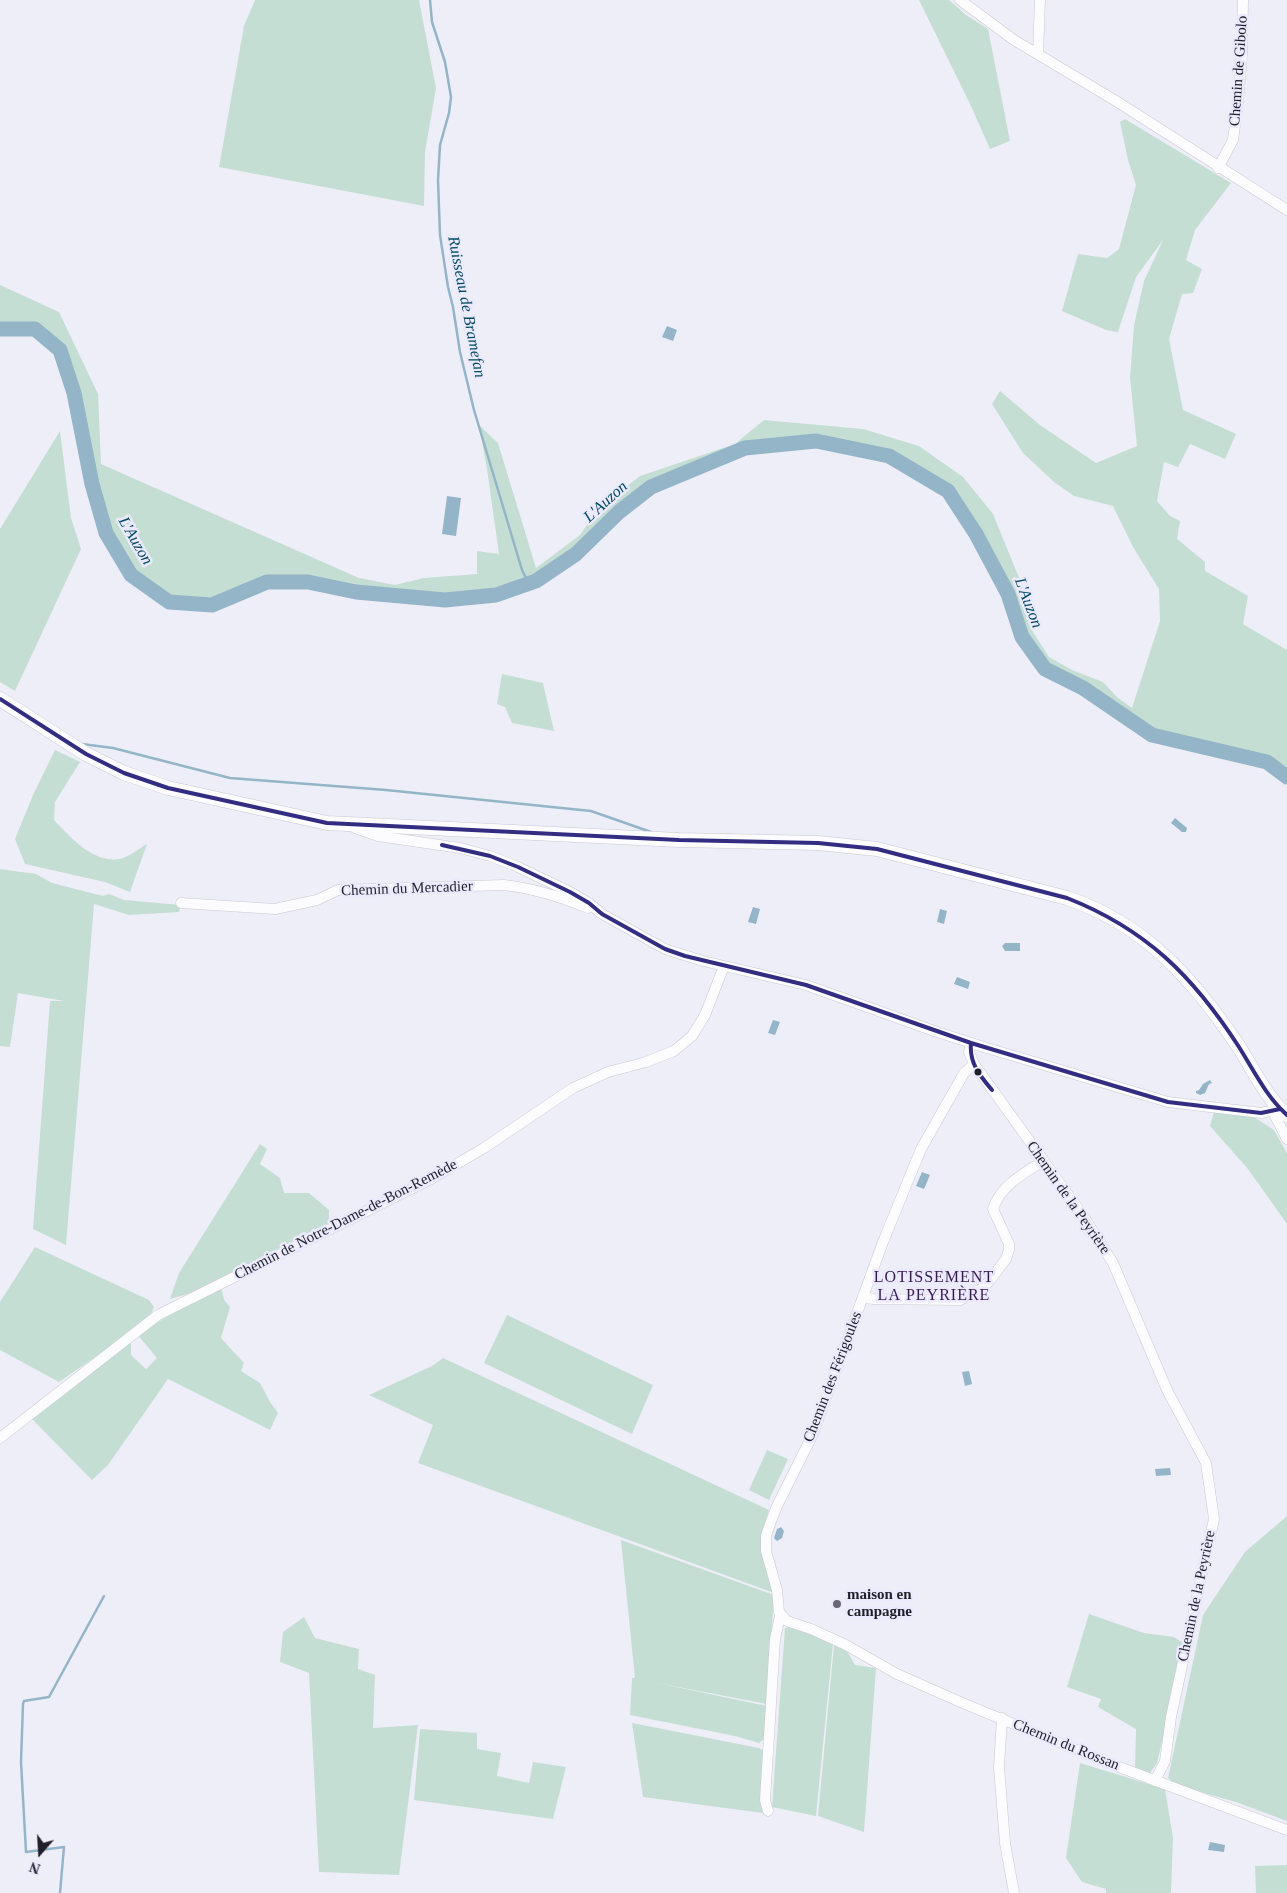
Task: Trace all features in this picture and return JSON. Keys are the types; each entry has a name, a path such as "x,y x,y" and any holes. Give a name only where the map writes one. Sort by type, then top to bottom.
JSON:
{"main road":[{"path":"0,699 86,754 146,782 304,819 347,825 679,840 845,845 877,849 1090,905 1143,937 1173,963 1196,988 1219,1018 1257,1074 1270,1098 1283,1108"}],"street":[{"path":"960,0 1014,40 1116,101 1218,168 1287,210"},
{"path":"1038,54 1040,0"},
{"name":"Chemin de Gibolo","path":"1218,168 1230,149 1234,130 1242,56 1243,0"},
{"path":"347,825 378,836 460,848 490,856 518,867 576,896 589,903 602,914 665,949 724,966 806,985 971,1043 1168,1102 1262,1114 1283,1108 1287,1139"},
{"name":"Chemin du Mercadier","path":"181,903 275,909 317,900 338,890 504,885 524,887 542,892 602,914"},
{"name":"Chemin de Notre-Dame-de-Bon-Remède","path":"0,1438 158,1315 431,1180 484,1148 573,1088 608,1072 646,1062 674,1051 692,1036 705,1015 724,966"},
{"name":"Chemin de la Peyrière","path":"971,1043 969,1052 974,1064 1082,1214 1113,1263 1167,1390 1206,1463 1214,1519 1171,1717 1164,1761 1155,1781"},
{"name":"Chemin des Férigoules","path":"768,1811 765,1800 775,1639 780,1616 777,1590 766,1552 766,1536 776,1506 812,1436 883,1242 921,1149 964,1073 974,1064"},
{"path":"864,1297 873,1299 960,1300 983,1288 1006,1259 1009,1250 1009,1244 993,1209 995,1201 1004,1190 1024,1173 1043,1161"},
{"path":"780,1616 787,1621 811,1629 846,1645 897,1674 1002,1718"},
{"name":"Chemin du Rossan","path":"1014,1893 1005,1843 999,1767 1002,1718 1155,1781 1287,1830"}],"green space":[{"path":"255,0 419,0 436,88 425,152 424,206 219,167 244,26"},
{"path":"919,0 949,0 966,15 988,29 1010,141 990,149"},
{"path":"1125,119 1231,183 1195,230 1186,260 1202,269 1193,293 1182,294 1169,339 1183,410 1236,434 1225,459 1190,444 1178,467 1164,462 1157,501 1170,516 1180,521 1177,539 1205,562 1205,571 1248,596 1243,624 1287,650 1287,771 1269,759 1152,732 1085,686 1048,665 1025,636 1011,591 978,531 950,488 890,453 816,437 743,446 649,484 574,551 534,579 494,591 444,597 355,588 309,579 268,578 212,601 171,598 134,572 108,532 93,483 76,390 62,349 36,327 0,327 0,285 59,312 98,394 101,464 359,578 395,585 424,578 477,574 477,551 499,554 479,425 498,443 536,568 580,535 598,509 640,476 735,444 764,420 863,429 919,446 963,477 993,514 1026,595 1033,632 1049,657 1072,670 1103,682 1117,697 1132,708 1160,621 1159,589 1133,547 1113,506 1074,496 1054,482 1023,453 992,404 1000,391 1040,425 1096,463 1137,446 1130,378 1134,325 1144,281 1163,240 1136,277 1118,332 1106,330 1062,311 1078,254 1107,258 1119,249 1136,185 1128,160 1120,122"},
{"path":"60,431 71,518 81,549 15,691 0,682 0,529"},
{"path":"502,674 543,683 554,731 512,723 505,707 497,704"},
{"path":"55,750 80,762 55,802 54,820 67,834 91,853 109,859 126,857 147,844 130,892 105,882 25,864 15,839 33,795"},
{"path":"0,869 36,874 52,883 103,896 109,894 124,900 181,905 179,912 129,915 94,904 66,1245 33,1229 50,1001 64,1001 18,993 10,1047 0,1046"},
{"path":"1214,1112 1254,1117 1274,1130 1287,1153 1287,1224 1248,1169 1210,1126"},
{"path":"260,1144 267,1149 260,1164 280,1178 284,1193 309,1193 329,1210 329,1223 191,1293 170,1299 179,1273"},
{"path":"35,1247 149,1300 154,1307 151,1314 107,1349 59,1382 0,1350 0,1302"},
{"path":"221,1286 224,1300 230,1307 221,1338 244,1363 241,1371 260,1383 278,1413 270,1430 168,1379 108,1465 92,1480 31,1418 131,1341 131,1355 146,1369 157,1358 137,1334"},
{"path":"507,1315 653,1385 632,1434 484,1363"},
{"path":"443,1358 769,1510 763,1534 762,1552 774,1593 418,1463 433,1425 369,1395 432,1366"},
{"path":"767,1450 788,1459 769,1500 749,1490"},
{"path":"1287,1516 1287,1821 1236,1802 1179,1786 1168,1778 1203,1615 1245,1552"},
{"path":"621,1540 774,1595 767,1704 657,1683 767,1706 764,1739 759,1743 735,1736 630,1715 632,1678 635,1678"},
{"path":"1089,1614 1144,1633 1174,1637 1185,1644 1157,1763 1150,1773 1135,1768 1136,1729 1098,1707 1101,1699 1067,1687"},
{"path":"304,1617 315,1638 359,1649 358,1669 375,1675 373,1728 418,1725 399,1875 319,1872 309,1673 280,1662 283,1632"},
{"path":"793,1626 833,1643 816,1816 772,1807 785,1628"},
{"path":"834,1645 847,1651 855,1665 876,1668 864,1832 818,1816"},
{"path":"632,1723 759,1748 764,1751 761,1803 763,1813 643,1797"},
{"path":"420,1729 477,1733 477,1749 501,1753 497,1776 529,1783 533,1762 566,1767 553,1819 414,1800"},
{"path":"1080,1763 1165,1789 1173,1838 1171,1893 1106,1893 1106,1889 1082,1882 1066,1858"},
{"path":"1287,1865 1287,1893 1256,1893 1255,1866"}],"water":[{"path":"667,326 677,330 673,341 662,337"},
{"path":"447,496 461,498 456,536 442,534"},
{"path":"1175,818 1187,828 1186,832 1182,832 1171,823"},
{"path":"753,907 760,909 756,924 748,922"},
{"path":"940,909 947,911 944,924 937,922"},
{"path":"1005,943 1020,943 1020,951 1005,951 1002,946"},
{"path":"957,977 970,982 968,989 954,984"},
{"path":"773,1020 780,1022 775,1035 768,1033"},
{"path":"1210,1080 1212,1083 1209,1084 1205,1093 1200,1095 1196,1093 1203,1084"},
{"path":"922,1172 930,1175 924,1189 916,1186"},
{"path":"969,1371 972,1384 965,1386 962,1372"},
{"path":"1170,1468 1171,1475 1156,1476 1155,1469"},
{"path":"781,1527 784,1531 782,1538 777,1541 774,1538 777,1529"},
{"path":"1210,1842 1225,1845 1224,1852 1208,1850"}],"waterway":[{"name":"Ruisseau de Bramefan","path":"430,0 432,22 445,62 451,97 449,113 440,145 438,180 440,235 448,287 460,352 474,410 522,570 529,584"},
{"name":"L'Auzon","path":"0,329 35,329 60,350 74,393 92,484 106,533 131,575 169,602 212,605 267,582 308,582 356,592 445,600 496,595 536,581 576,554 619,512 651,487 745,448 816,441 889,456 948,491 976,534 1008,594 1022,637 1045,669 1083,688 1152,735 1267,762 1287,777"},
{"path":"82,744 113,748 230,778 386,790 591,811 651,832"},
{"path":"60,1893 64,1847 26,1852 21,1762 23,1704 24,1701 49,1697 104,1596"}],"transit line":[{"path":"0,699 86,754 124,773 168,788 327,823 679,840 818,843 877,849 1067,898 1121,924 1144,940 1185,977 1222,1021 1255,1074 1287,1115"},
{"path":"442,845 490,856 518,867 570,892 589,903 602,914 665,949 685,956 806,985 971,1043 1168,1102 1261,1113 1280,1109"},
{"path":"971,1043 974,1063 992,1090"}],"place":[{"name":"maison en campagne","path":"837,1604"}],"district":[{"name":"LOTISSEMENT LA PEYRIÈRE","path":"934,1287"}]}
